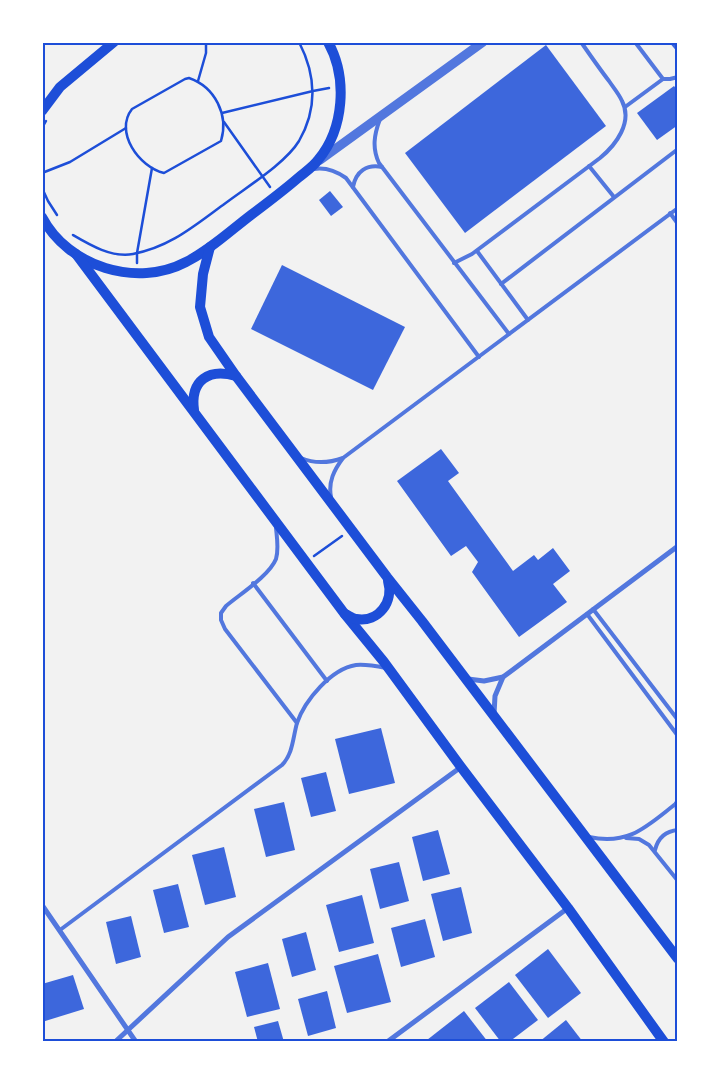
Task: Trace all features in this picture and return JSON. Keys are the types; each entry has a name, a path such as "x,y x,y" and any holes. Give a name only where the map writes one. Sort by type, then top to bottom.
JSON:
{"main road":[{"path":"42,111 60,87 114,42"},
{"path":"76,254 102,267 130,273 159,272 186,262 210,247 307,171 318,161 329,144 336,126 340,106 341,86 338,67 328,42"},
{"path":"42,217 55,236 76,254 344,613 388,668 568,908 663,1041"},
{"path":"210,247 203,274 200,307 209,337 236,376 387,577 678,958"},
{"path":"195,413 193,398 198,385 203,380 208,376 222,372 236,376"},
{"path":"344,613 356,619 369,618 380,613 388,602 391,590 387,577"}],"street":[{"path":"318,161 483,42"},
{"path":"42,100 60,87"},
{"path":"42,232 55,236"},
{"path":"465,678 484,681 503,676 678,546"},
{"path":"495,717 495,696 503,676"},
{"path":"115,1042 228,937 461,767"},
{"path":"42,905 136,1042"},
{"path":"387,1042 568,908"}],"lane":[{"path":"454,263 467,258 477,251 606,153 618,137 626,121 624,107 619,96 581,42"},
{"path":"635,42 663,79"},
{"path":"624,107 663,79 670,80 678,77"},
{"path":"380,116 374,138 374,147 382,167 509,334"},
{"path":"501,284 678,149"},
{"path":"353,187 360,171 370,166 382,167"},
{"path":"589,166 614,197"},
{"path":"307,171 317,168 328,169 338,172 346,178 478,357"},
{"path":"332,502 330,484 333,474 343,458 678,208"},
{"path":"670,213 678,224"},
{"path":"477,251 528,320"},
{"path":"297,457 324,463 343,458"},
{"path":"275,521 278,547 276,558 268,571 226,606 221,613 221,620 231,639 297,723"},
{"path":"253,584 327,681"},
{"path":"593,609 678,720"},
{"path":"587,614 678,736"},
{"path":"60,930 282,765 290,755 297,723 305,706 312,695 327,681 344,669 354,665 388,668"},
{"path":"625,838 640,831 677,802"},
{"path":"677,802 678,818"},
{"path":"655,850 656,844 664,834 669,831 678,830"},
{"path":"585,836 604,840 625,838 645,841 655,850 678,881"}],"path":[{"path":"198,81 206,53 206,42"},
{"path":"71,234 88,245 114,253 132,254 176,239 262,176 287,155 298,141 307,120 313,98 312,76 308,59 299,42"},
{"path":"189,78 198,81 212,93 222,113 223,134 221,141 164,173 152,168 135,153 128,137 126,128 129,113 132,109 185,79 189,78"},
{"path":"222,113 341,86"},
{"path":"223,121 276,196"},
{"path":"42,173 70,162 126,128"},
{"path":"138,273 137,253 152,168"},
{"path":"42,188 60,221"},
{"path":"306,562 352,529"}],"building":[{"path":"669,42 678,42 678,53"},
{"path":"546,45 606,126 465,233 405,153"},
{"path":"674,86 678,91 678,125 657,140 637,113"},
{"path":"330,191 343,207 331,216 319,200"},
{"path":"282,265 405,327 373,390 251,329"},
{"path":"441,449 459,473 448,481 513,571 534,555 538,560 553,548 570,571 553,584 567,602 519,637 472,572 478,562 466,546 451,556 397,481"},
{"path":"381,728 395,783 349,794 335,739"},
{"path":"326,772 336,811 311,817 301,778"},
{"path":"284,802 295,850 266,857 254,809"},
{"path":"438,830 450,874 423,881 412,837"},
{"path":"224,847 236,897 205,905 192,855"},
{"path":"399,862 409,901 380,909 370,869"},
{"path":"178,884 189,927 164,933 153,890"},
{"path":"461,887 472,933 443,941 431,894"},
{"path":"362,895 374,943 339,952 326,905"},
{"path":"131,916 141,957 116,964 106,922"},
{"path":"425,919 435,957 401,967 391,928"},
{"path":"306,932 316,970 292,977 282,939"},
{"path":"548,949 581,993 548,1018 515,975"},
{"path":"378,954 391,1002 347,1013 334,966"},
{"path":"268,963 280,1009 247,1017 235,972"},
{"path":"73,975 84,1009 42,1022 42,984"},
{"path":"509,982 538,1020 509,1042 501,1042 475,1008"},
{"path":"327,991 336,1028 308,1036 298,999"},
{"path":"464,1011 488,1042 429,1042 427,1040"},
{"path":"566,1020 583,1042 539,1042"},
{"path":"278,1021 284,1042 258,1042 254,1027"}]}
